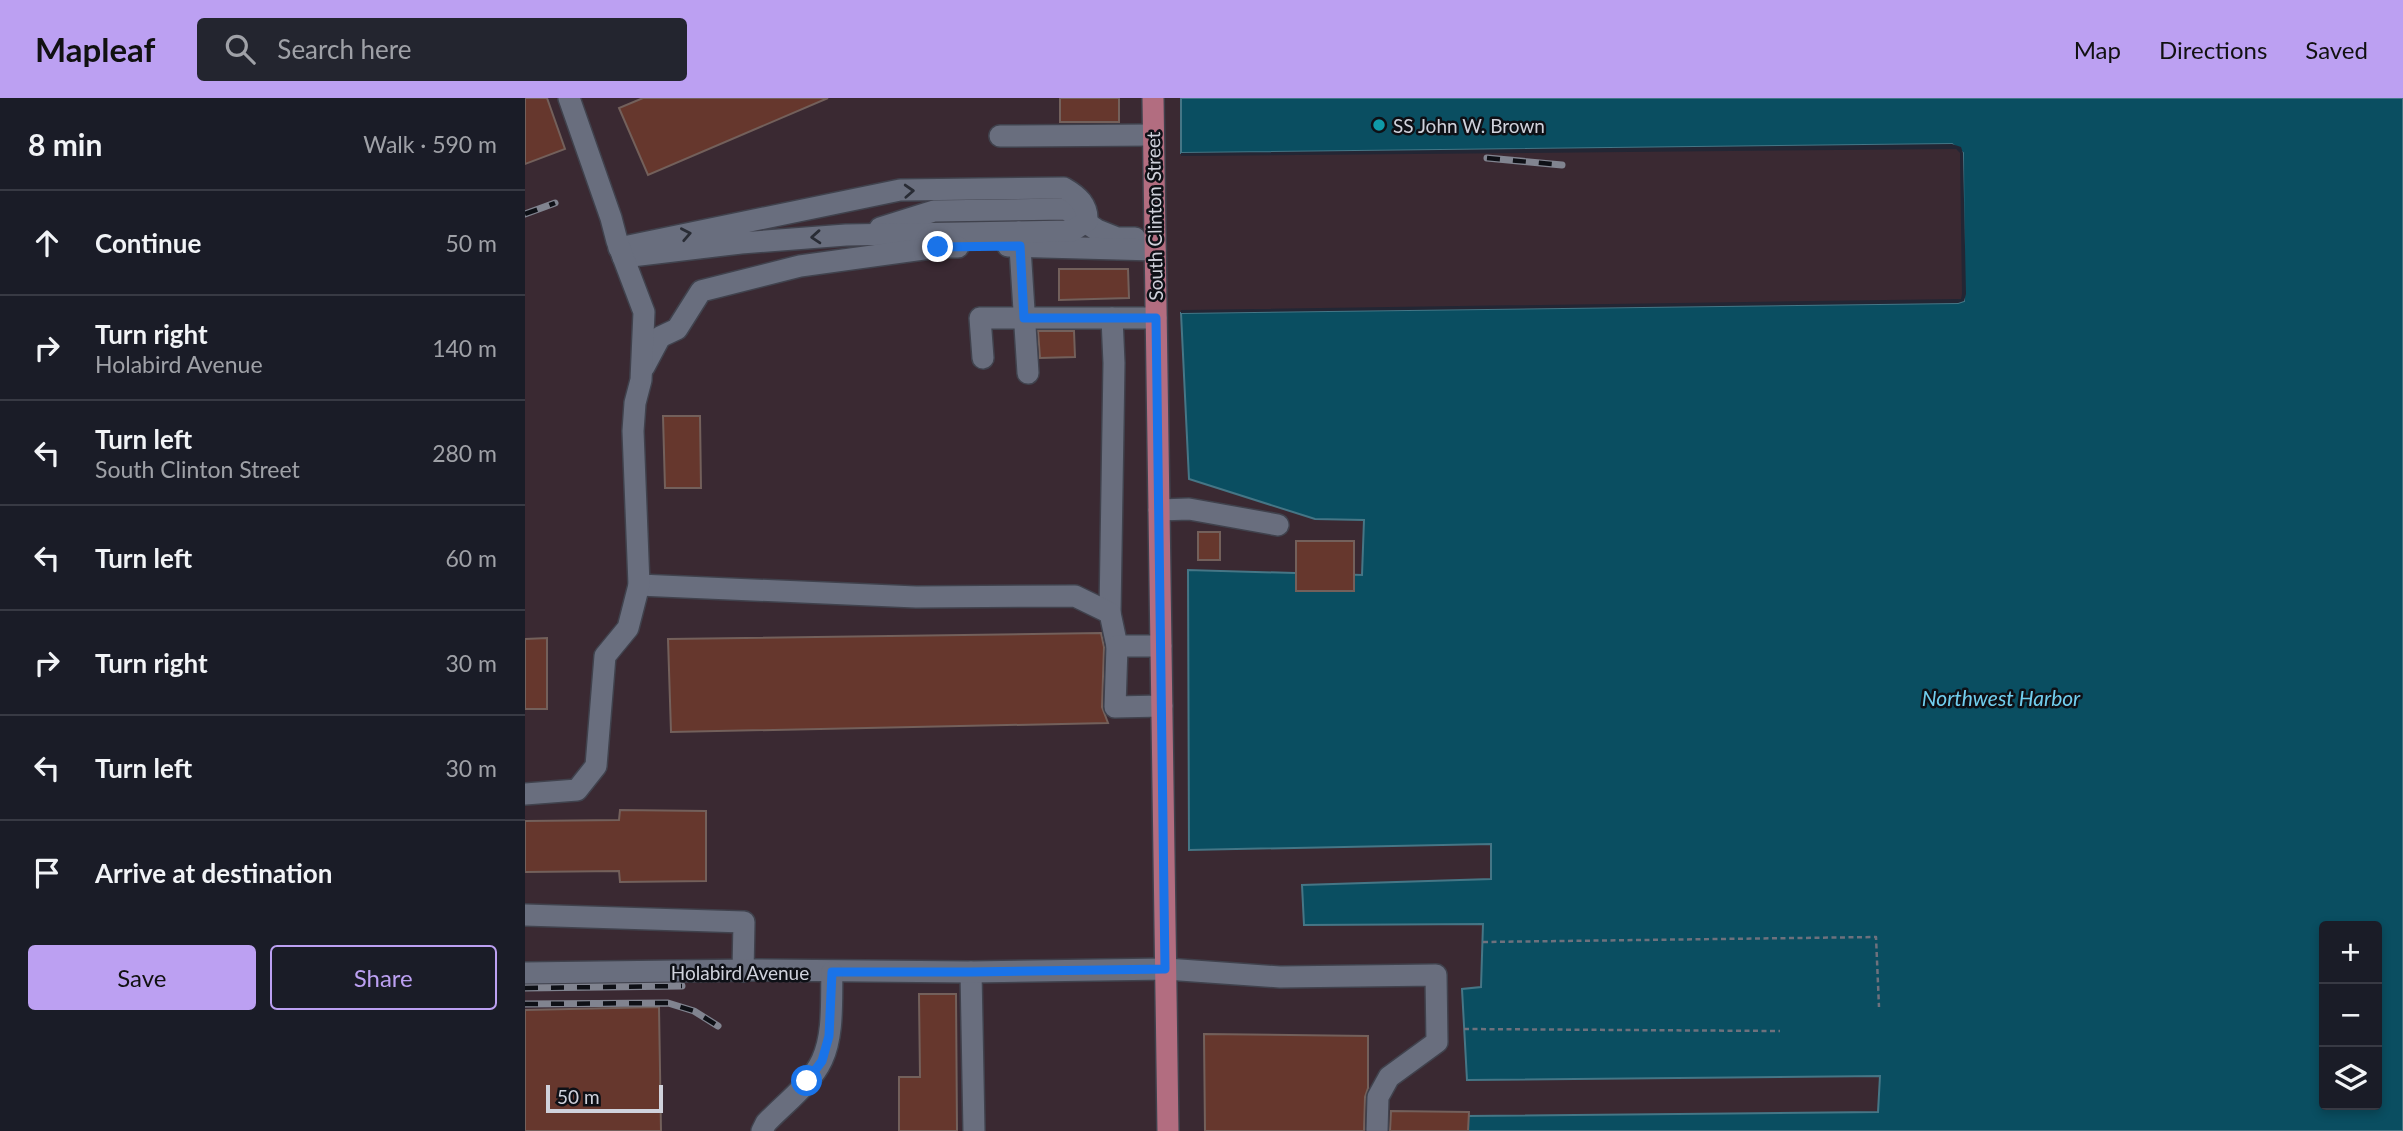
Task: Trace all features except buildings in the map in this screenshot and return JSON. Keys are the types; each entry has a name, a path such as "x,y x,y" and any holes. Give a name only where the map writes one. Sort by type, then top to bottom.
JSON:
{"main road":[{"name":"South Clinton Street","path":"1153,98 1168,1131"}],"street":[{"path":"569,98 644,312 641,380"},
{"path":"1000,136 1153,135"},
{"path":"525,794 577,790 596,766 605,656 628,628 639,585 633,431 635,403 646,359 660,337 677,329 701,291 800,266 1072,231 1083,224 1087,212 1083,202 1064,188 901,190 621,252"},
{"path":"859,235 934,211 1066,209 1083,224"},
{"path":"894,234 938,222 1066,222 1083,224 1117,238 1155,244"},
{"path":"621,252 894,234 1155,244"},
{"path":"1019,239 1028,373"},
{"path":"983,358 980,318 1156,318"},
{"path":"1112,318 1114,363 1110,613 1117,646 1115,707 1162,706"},
{"path":"1159,510 1189,509 1278,525"},
{"path":"639,585 916,597 1075,596 1110,613"},
{"path":"1117,646 1161,646"},
{"path":"525,915 744,922 743,971"},
{"name":"Holabird Avenue","path":"525,973 1165,969 1280,977 1436,975 1437,1042 1389,1077 1378,1097 1377,1131"},
{"path":"762,1131 766,1122 807,1081 822,1061 829,1036 832,972"},
{"path":"971,972 974,1131"}],"path":[{"path":"1483,942 1876,937 1879,1007"},
{"path":"1464,1030 1780,1031"}],"shaded area":[{"path":"525,98 1181,98 1181,152 1961,147 1964,301 1315,519 1364,520 1362,575 1189,850 1491,844 1491,879 1302,886 1304,925 1483,924 1481,987 1462,989 1467,1080 1880,1075 1879,1112 1468,1116 1466,1131 525,1131"}],"water":[{"name":"Northwest Harbor","path":"1181,98 2403,98 2403,1131 1466,1131 1468,1116 1878,1112 1880,1076 1467,1080 1462,989 1481,987 1483,924 1304,925 1302,885 1491,879 1491,844 1189,850 1188,570 1362,575 1364,520 1315,519 1189,479 1181,313 1958,303 1964,301 1963,153 1952,144 1181,153"}],"pier":[{"path":"1952,144 1961,147 1963,153 1966,294 1964,301 1958,303 1181,313 1181,310 1961,299 1962,294 1960,153 1956,149 1181,156 1181,153"}],"railway":[{"path":"1487,158 1562,165"},
{"path":"525,214 555,203"},
{"path":"525,988 682,986"},
{"path":"525,1004 668,1003 694,1011 718,1026"}],"place":[{"name":"SS John W. Brown","path":"1379,125"}],"route":[{"path":"807,1081 822,1061 829,1036 832,972 1165,969 1156,318 1024,318 1020,246 938,247"}]}
